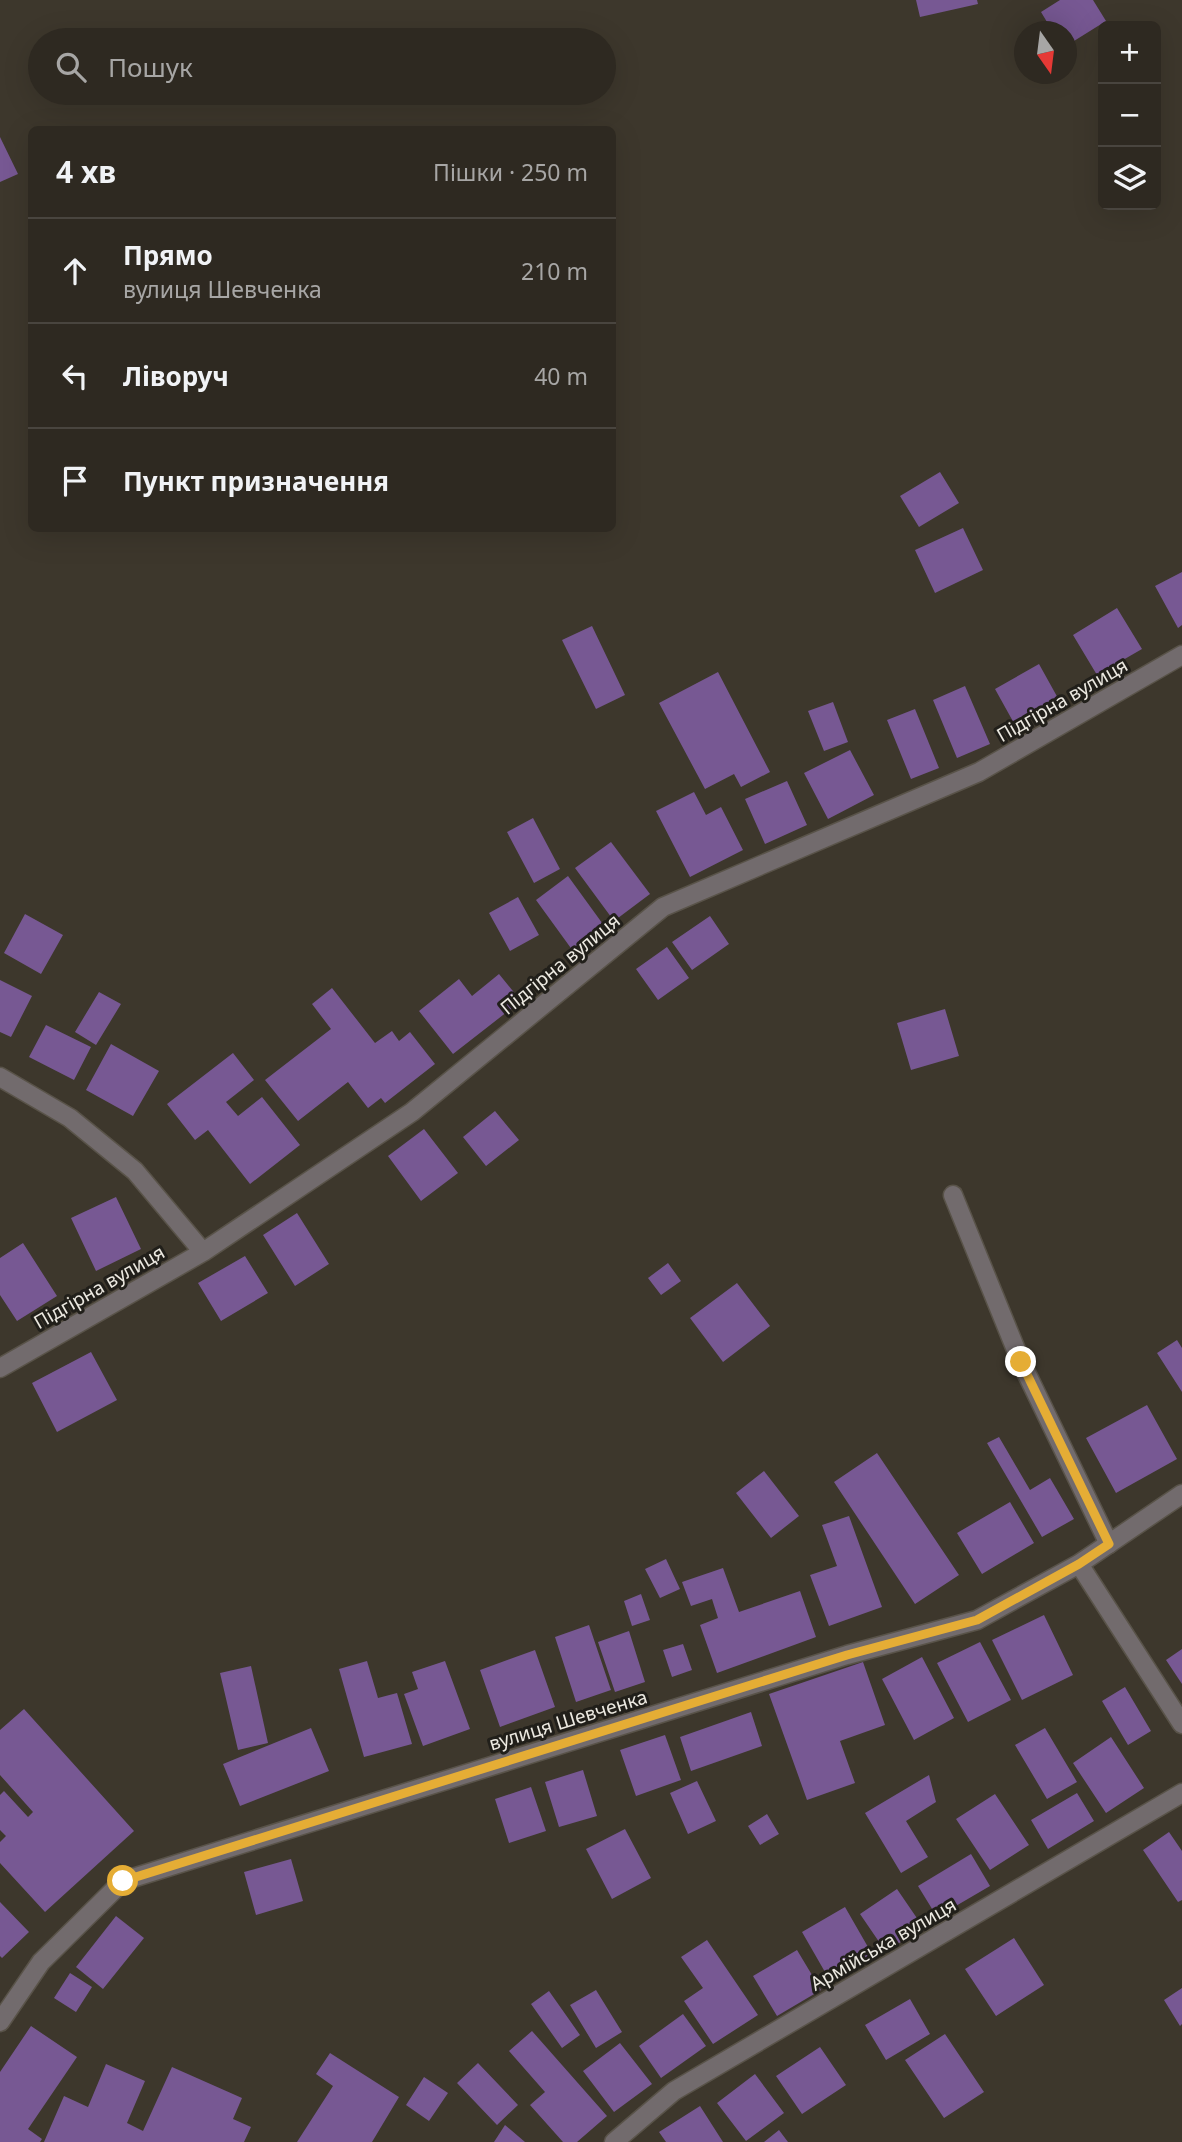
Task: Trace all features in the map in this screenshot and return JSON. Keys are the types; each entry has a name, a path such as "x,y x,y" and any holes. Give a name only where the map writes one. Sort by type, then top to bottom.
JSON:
{"street":[{"name":"Підгірна вулиця","path":"0,1368 203,1252 412,1112 663,907 979,772 1182,655"},
{"path":"0,1077 70,1118 135,1171 203,1252"},
{"path":"953,1195 1021,1362 1109,1544"},
{"name":"вулиця Шевченка","path":"0,2022 41,1962 123,1881 847,1655 977,1620 1079,1564 1182,1494"},
{"path":"1079,1564 1182,1724"},
{"name":"Армійська вулиця","path":"614,2142 674,2091 1182,1793"}],"building":[{"path":"916,0 977,0 978,4 920,17"},
{"path":"1060,0 1093,0 1106,21 1098,21 1098,26 1077,39 1077,21 1046,21 1041,12"},
{"path":"0,137 18,174 0,182"},
{"path":"940,472 959,503 919,527 900,496"},
{"path":"963,528 983,570 935,593 915,550"},
{"path":"1182,572 1182,625 1178,628 1155,586"},
{"path":"1117,608 1142,649 1097,675 1073,635"},
{"path":"592,626 625,695 596,709 562,640"},
{"path":"1039,664 1059,700 1015,725 995,689"},
{"path":"718,672 770,772 741,787 734,774 705,789 659,703"},
{"path":"965,686 990,744 957,758 933,700"},
{"path":"833,702 848,742 824,751 808,711"},
{"path":"915,709 939,768 911,779 887,720"},
{"path":"850,750 874,795 828,819 804,773"},
{"path":"787,781 807,825 765,844 745,799"},
{"path":"694,792 706,815 721,807 743,850 690,877 656,811"},
{"path":"533,818 560,869 534,883 507,832"},
{"path":"611,842 650,894 614,921 575,868"},
{"path":"568,876 605,927 573,951 536,900"},
{"path":"518,897 539,935 510,951 489,913"},
{"path":"25,914 63,935 41,974 4,953"},
{"path":"710,916 729,944 692,970 672,942"},
{"path":"667,947 689,978 658,1000 636,969"},
{"path":"499,974 521,1001 453,1054 419,1011 459,979 472,996"},
{"path":"0,980 32,996 11,1037 0,1032"},
{"path":"332,988 375,1043 392,1031 399,1041 410,1032 435,1064 385,1103 381,1098 368,1108 348,1082 298,1121 265,1080 331,1029 312,1004"},
{"path":"99,992 121,1004 96,1045 75,1032"},
{"path":"945,1009 959,1056 911,1070 897,1023"},
{"path":"46,1025 91,1047 74,1080 29,1057"},
{"path":"111,1044 159,1071 133,1116 86,1090"},
{"path":"233,1053 254,1080 226,1102 238,1116 262,1097 300,1145 250,1184 208,1130 195,1140 167,1104"},
{"path":"495,1111 519,1140 486,1166 463,1137"},
{"path":"424,1129 458,1173 421,1201 388,1156"},
{"path":"116,1197 141,1249 96,1271 71,1218"},
{"path":"297,1213 329,1264 295,1286 263,1235"},
{"path":"23,1243 57,1296 17,1321 0,1295 0,1258"},
{"path":"245,1256 268,1293 221,1321 198,1283"},
{"path":"668,1263 681,1281 661,1295 648,1278"},
{"path":"737,1283 770,1326 723,1362 690,1318"},
{"path":"1177,1340 1182,1348 1182,1392 1157,1353"},
{"path":"91,1352 117,1400 57,1432 32,1383"},
{"path":"1147,1405 1177,1459 1116,1493 1086,1438"},
{"path":"999,1437 1030,1490 1050,1478 1074,1519 1042,1537 987,1443"},
{"path":"877,1453 959,1575 915,1604 834,1482"},
{"path":"764,1471 799,1516 771,1538 736,1493"},
{"path":"1010,1502 1034,1543 982,1574 957,1533"},
{"path":"849,1516 882,1607 829,1626 810,1575 837,1566 822,1525"},
{"path":"666,1559 680,1589 660,1598 645,1569"},
{"path":"723,1568 739,1612 800,1591 816,1637 717,1673 700,1625 718,1618 712,1599 691,1606 682,1582"},
{"path":"641,1594 650,1620 632,1626 624,1601"},
{"path":"1044,1615 1073,1675 1022,1700 992,1640"},
{"path":"589,1625 611,1690 576,1702 555,1637"},
{"path":"629,1631 645,1682 615,1692 598,1642"},
{"path":"980,1642 1011,1700 968,1722 937,1663"},
{"path":"683,1644 692,1670 672,1677 663,1650"},
{"path":"1182,1649 1182,1684 1166,1660"},
{"path":"535,1650 555,1707 500,1727 480,1670"},
{"path":"922,1657 954,1718 914,1740 882,1679"},
{"path":"367,1661 378,1698 397,1693 412,1744 364,1757 339,1669"},
{"path":"445,1661 470,1729 423,1746 404,1694 418,1689 412,1672"},
{"path":"863,1662 885,1725 840,1741 855,1783 807,1800 769,1694"},
{"path":"251,1666 268,1743 238,1750 220,1673"},
{"path":"1125,1687 1151,1731 1128,1745 1102,1701"},
{"path":"24,1709 134,1831 45,1912 0,1863 0,1842 6,1836 0,1830 0,1795 4,1791 28,1817 33,1812 0,1775 0,1730"},
{"path":"751,1712 762,1746 691,1771 680,1737"},
{"path":"311,1728 329,1771 240,1806 223,1764"},
{"path":"1045,1728 1077,1782 1047,1799 1015,1745"},
{"path":"665,1735 681,1780 636,1796 620,1750"},
{"path":"1111,1737 1144,1788 1106,1813 1073,1763"},
{"path":"583,1770 597,1816 559,1827 545,1782"},
{"path":"929,1775 936,1802 906,1821 928,1857 901,1873 865,1813"},
{"path":"697,1781 716,1821 688,1834 670,1793"},
{"path":"531,1787 546,1831 509,1843 495,1799"},
{"path":"1077,1793 1094,1821 1048,1849 1031,1820"},
{"path":"995,1794 1029,1845 990,1870 956,1819"},
{"path":"767,1814 779,1834 760,1845 748,1826"},
{"path":"625,1829 651,1878 612,1899 586,1849"},
{"path":"1169,1832 1182,1851 1182,1900 1178,1902 1143,1850"},
{"path":"971,1854 990,1886 937,1917 918,1886"},
{"path":"291,1859 303,1901 256,1915 244,1872"},
{"path":"897,1889 923,1927 886,1952 860,1914"},
{"path":"0,1902 29,1932 2,1958 0,1956"},
{"path":"845,1907 872,1954 829,1979 802,1932"},
{"path":"116,1916 144,1938 103,1989 76,1967"},
{"path":"1014,1938 1044,1985 996,2016 965,1969"},
{"path":"707,1940 758,2015 713,2044 684,2001 703,1988 681,1957"},
{"path":"797,1950 821,1990 777,2016 753,1976"},
{"path":"70,1973 92,1987 76,2012 54,1998"},
{"path":"1182,1988 1182,2024 1180,2026 1164,2000"},
{"path":"596,1990 622,2032 596,2048 570,2005"},
{"path":"549,1991 580,2035 562,2048 531,2004"},
{"path":"910,1999 930,2034 886,2060 865,2025"},
{"path":"683,2014 706,2046 661,2078 639,2046"},
{"path":"31,2026 77,2057 28,2129 42,2139 40,2142 0,2142 0,2072"},
{"path":"532,2031 607,2116 577,2142 563,2142 530,2105 545,2092 509,2051"},
{"path":"945,2034 984,2092 944,2118 905,2060"},
{"path":"620,2043 652,2084 614,2112 583,2071"},
{"path":"820,2047 846,2085 802,2114 776,2076"},
{"path":"330,2053 399,2097 372,2142 297,2142 333,2086 316,2074"},
{"path":"478,2063 518,2105 497,2125 457,2083"},
{"path":"106,2064 145,2081 127,2123 143,2131 172,2067 242,2098 233,2119 251,2127 244,2142 44,2142 64,2096 88,2107"},
{"path":"755,2074 784,2113 746,2141 717,2103"},
{"path":"424,2077 448,2093 429,2121 406,2105"},
{"path":"700,2106 723,2142 666,2142 659,2132"},
{"path":"505,2125 525,2142 494,2142"},
{"path":"779,2130 788,2142 764,2142"}],"route":[{"path":"123,1881 847,1655 977,1620 1079,1564 1109,1544 1021,1362"}]}
